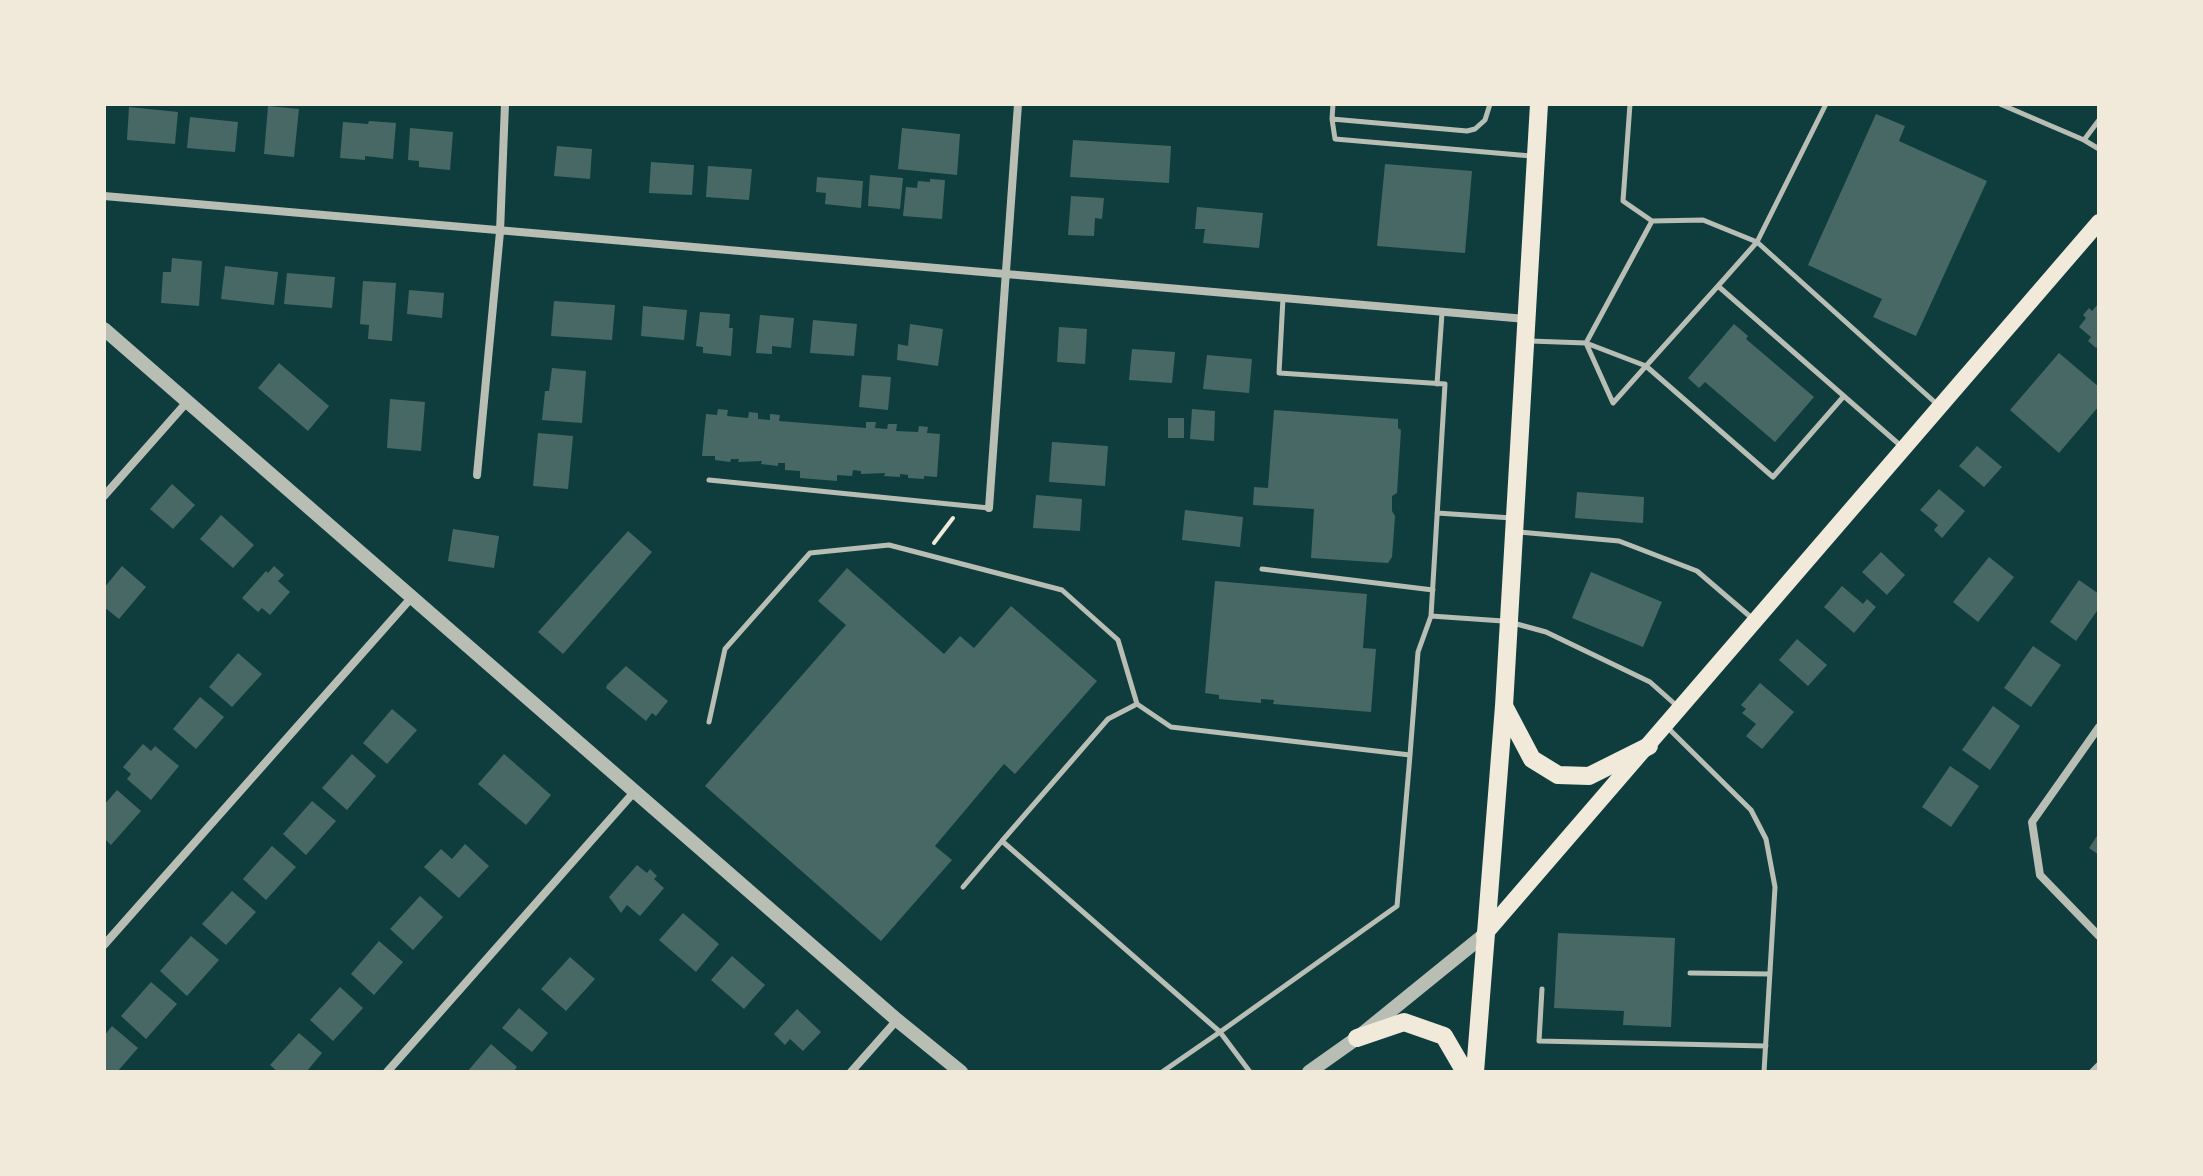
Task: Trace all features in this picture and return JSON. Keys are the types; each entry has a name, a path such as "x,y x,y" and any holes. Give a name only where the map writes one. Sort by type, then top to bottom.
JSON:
{"main road":[{"path":"1475,1072 1504,706 1539,104"},
{"path":"1484,935 2099,222"},
{"path":"1504,706 1532,759 1558,775 1589,776 1649,746"},
{"path":"1357,1038 1404,1022 1444,1036 1465,1072"}],"street":[{"path":"477,475 500,232 505,104"},
{"path":"989,508 1018,104"},
{"path":"104,196 1527,319"},
{"path":"104,329 897,1020 961,1072"},
{"path":"104,496 187,402"},
{"path":"104,945 412,597"},
{"path":"2099,727 2032,822 2040,875 2099,936"},
{"path":"387,1072 635,791"},
{"path":"1309,1072 1357,1038 1484,935"},
{"path":"851,1072 897,1020"},
{"path":"2093,1072 2099,1066"}],"lane":[{"path":"1333,104 1335,139 1536,157"},
{"path":"1332,119 1467,131 1480,126 1490,104"},
{"path":"1630,104 1623,201 1652,221 1703,220 1757,242 1940,407"},
{"path":"1586,343 1613,403 1757,242 1826,104"},
{"path":"2000,104 2099,149"},
{"path":"2084,140 2099,120"},
{"path":"1586,343 1652,221"},
{"path":"1718,286 1904,449"},
{"path":"1162,1072 1397,906 1418,652 1431,616 1445,384 1279,373 1283,298"},
{"path":"1437,384 1442,312"},
{"path":"1525,340 1586,343 1646,366 1773,477 1844,396"},
{"path":"709,480 989,508"},
{"path":"1437,513 1619,541 1697,571 1756,622"},
{"path":"709,722 725,649 810,553 889,545 1062,590 1118,640 1137,704 1171,727 1410,755"},
{"path":"1262,569 1433,590"},
{"path":"1431,616 1509,621 1546,632 1650,682 1681,709"},
{"path":"963,887 1108,719 1137,704"},
{"path":"1666,727 1751,810 1766,839 1775,887 1764,1072"},
{"path":"1002,841 1220,1032 1250,1072"},
{"path":"1690,973 1770,974"},
{"path":"1542,989 1539,1041 1766,1046"}],"path":[{"path":"925,554 963,505"}],"building":[{"path":"268,106 299,109 294,157 264,154"},
{"path":"129,107 178,112 175,144 127,140"},
{"path":"1876,114 1905,126 1899,141 1987,181 1916,336 1873,317 1882,299 1808,265"},
{"path":"190,117 238,122 235,152 187,148"},
{"path":"369,121 396,123 393,159 365,156 365,160 340,158 343,122 368,124"},
{"path":"410,128 453,132 450,170 419,167 419,161 408,160"},
{"path":"902,128 960,134 957,175 898,169"},
{"path":"1073,140 1171,146 1169,183 1070,177"},
{"path":"557,146 592,149 590,179 554,176"},
{"path":"651,162 694,165 692,195 649,193"},
{"path":"1385,164 1472,171 1465,253 1377,246"},
{"path":"708,166 752,169 749,200 706,197"},
{"path":"870,175 903,178 900,209 868,206"},
{"path":"817,177 863,181 861,208 825,204 826,193 816,192"},
{"path":"930,179 945,180 942,219 903,216 906,187 917,188 918,181 930,182"},
{"path":"1071,196 1104,198 1102,219 1095,218 1094,236 1068,235"},
{"path":"1197,207 1263,213 1259,248 1203,243 1205,229 1195,229"},
{"path":"172,258 202,261 199,306 161,303 163,272 171,272"},
{"path":"225,266 278,272 274,305 221,299"},
{"path":"287,273 335,277 332,308 284,304"},
{"path":"363,281 396,283 392,341 368,339 369,325 360,324"},
{"path":"409,290 444,293 442,318 407,314"},
{"path":"554,301 615,305 612,340 551,336"},
{"path":"2099,303 2099,345 2096,348 2088,341 2091,337 2079,327 2086,318 2083,315"},
{"path":"643,306 687,310 684,340 641,336"},
{"path":"700,312 730,314 729,328 733,328 731,356 703,353 703,347 696,346"},
{"path":"760,315 794,318 791,348 772,346 772,354 756,353"},
{"path":"813,320 857,324 854,356 810,353"},
{"path":"910,324 943,329 938,366 897,360 898,344 908,346"},
{"path":"1734,324 1748,336 1746,339 1814,397 1775,442 1705,382 1699,388 1688,378"},
{"path":"1059,327 1087,329 1085,364 1057,362"},
{"path":"1132,349 1175,352 1172,383 1129,380"},
{"path":"2059,353 2099,387 2099,406 2059,453 2010,410"},
{"path":"1207,355 1252,359 1249,393 1203,389"},
{"path":"279,363 329,406 308,431 258,388"},
{"path":"552,368 586,371 582,423 542,420 545,391 549,391"},
{"path":"862,375 891,377 888,410 859,407"},
{"path":"390,399 425,402 421,451 387,448"},
{"path":"718,409 728,410 727,416 748,418 749,412 758,413 758,419 770,420 770,414 780,415 779,421 866,428 866,422 876,422 875,428 887,429 888,424 897,424 896,431 918,432 919,426 928,427 927,433 940,434 937,477 884,476 885,473 861,474 861,471 853,470 852,476 837,475 837,481 800,478 800,471 785,470 785,463 778,463 778,466 761,464 762,461 738,462 739,459 731,459 730,462 715,460 715,456 702,456 706,414 717,415"},
{"path":"1192,409 1215,411 1214,441 1190,439"},
{"path":"1274,410 1398,419 1401,430 1397,493 1392,496 1395,516 1392,557 1388,563 1311,558 1314,509 1253,505 1254,487 1268,488"},
{"path":"1168,418 1184,418 1184,438 1168,438"},
{"path":"538,433 573,436 568,489 533,486"},
{"path":"1052,442 1108,446 1105,486 1049,482"},
{"path":"1977,446 2002,467 1984,487 1959,466"},
{"path":"172,484 195,505 173,529 150,509"},
{"path":"1939,489 1965,511 1942,538 1934,530 1938,525 1920,510"},
{"path":"1577,492 1644,497 1643,523 1575,518"},
{"path":"1036,495 1082,499 1080,531 1033,528"},
{"path":"1185,510 1243,517 1240,547 1182,540"},
{"path":"221,515 254,545 233,568 200,539"},
{"path":"453,529 499,536 494,568 448,561"},
{"path":"628,531 652,552 563,654 538,632"},
{"path":"1881,552 1905,575 1887,595 1862,572"},
{"path":"1989,557 2014,577 1978,622 1953,602"},
{"path":"122,566 146,587 119,619 104,607 104,588"},
{"path":"274,566 284,575 278,581 290,592 270,615 262,608 258,612 242,598"},
{"path":"847,568 944,654 960,636 974,648 1011,606 1097,681 1015,774 1004,764 935,846 952,860 881,941 705,786 846,625 818,601"},
{"path":"1591,572 1662,602 1643,647 1572,618"},
{"path":"2079,580 2099,594 2099,608 2076,641 2050,622"},
{"path":"1215,581 1367,594 1363,648 1376,649 1371,712 1273,704 1274,700 1261,699 1261,703 1219,699 1219,695 1205,693"},
{"path":"1842,586 1863,604 1867,599 1876,607 1854,633 1824,607"},
{"path":"1797,639 1827,665 1808,686 1779,660"},
{"path":"2033,646 2061,665 2031,707 2004,688"},
{"path":"238,653 262,674 232,707 209,687"},
{"path":"626,666 668,701 656,716 652,713 646,721 606,688"},
{"path":"1760,683 1794,712 1762,749 1746,736 1756,724 1742,713 1746,709 1741,705"},
{"path":"200,697 224,717 196,749 173,729"},
{"path":"1993,706 2020,726 1990,770 1962,750"},
{"path":"392,709 417,730 387,764 363,743"},
{"path":"143,744 151,751 155,746 179,766 151,800 127,779 131,774 123,767"},
{"path":"352,754 376,776 347,810 322,788"},
{"path":"504,754 551,795 526,825 478,784"},
{"path":"1950,766 1979,786 1951,827 1922,807"},
{"path":"117,790 141,811 111,845 104,838 104,805"},
{"path":"312,801 336,821 306,855 283,834"},
{"path":"2099,833 2099,855 2089,848"},
{"path":"465,844 489,866 459,898 424,867 441,849 452,859"},
{"path":"272,846 296,867 266,900 243,879"},
{"path":"637,865 647,873 650,869 657,876 654,879 664,888 640,916 627,905 621,913 609,897"},
{"path":"232,891 256,912 226,945 202,924"},
{"path":"420,896 443,917 413,950 390,929"},
{"path":"683,913 719,944 696,972 659,940"},
{"path":"1558,933 1675,938 1671,1027 1623,1025 1624,1011 1554,1008"},
{"path":"191,936 219,960 187,996 160,971"},
{"path":"379,941 403,962 374,995 351,974"},
{"path":"732,956 765,985 744,1009 711,980"},
{"path":"570,957 595,979 566,1011 541,989"},
{"path":"151,982 177,1004 146,1039 121,1016"},
{"path":"340,987 363,1008 333,1041 310,1020"},
{"path":"519,1008 548,1033 532,1052 502,1028"},
{"path":"797,1009 821,1032 803,1051 790,1039 785,1045 774,1034"},
{"path":"112,1026 138,1048 117,1072 104,1072 104,1036"},
{"path":"299,1033 322,1053 306,1072 278,1072 270,1065"},
{"path":"491,1044 517,1067 513,1072 467,1072"}]}
